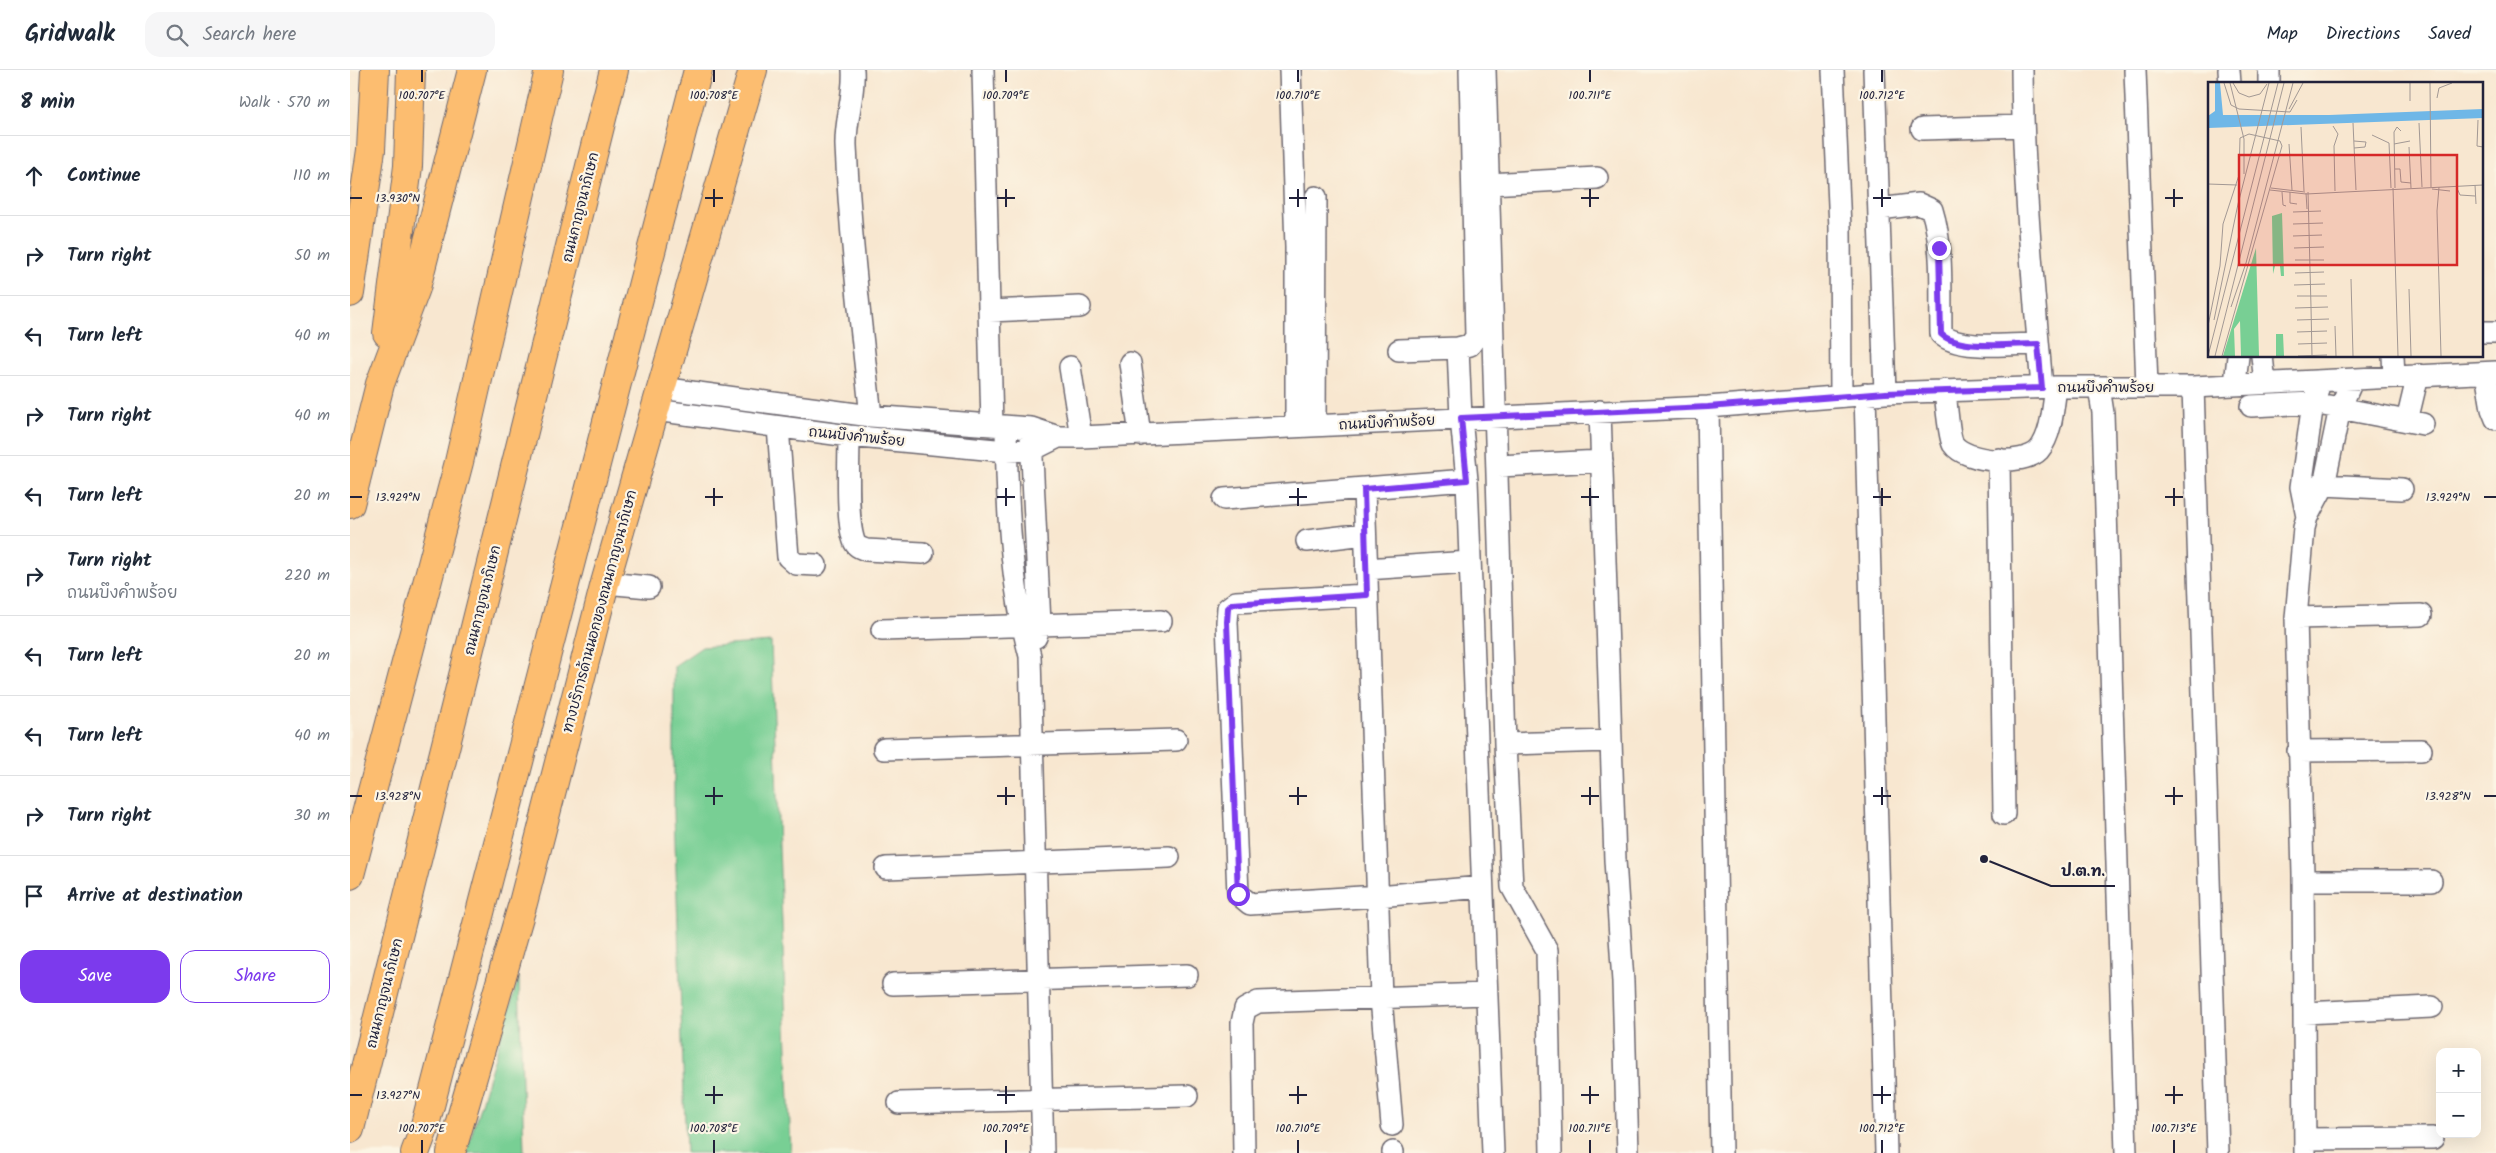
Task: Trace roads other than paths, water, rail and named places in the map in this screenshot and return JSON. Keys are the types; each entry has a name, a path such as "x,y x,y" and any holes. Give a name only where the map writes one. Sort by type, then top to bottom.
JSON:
{"main road":[{"path":"350,293 371,150 375,70"},
{"path":"380,384 408,166 411,70"},
{"path":"350,504 380,384 416,288 472,70"},
{"path":"350,875 459,462 550,70"},
{"name":"ถนนกาญจนาภิเษก","path":"350,1129 614,70"},
{"path":"415,1153 424,1129 698,70"},
{"name":"ทางบริการด้านนอกของถนนกาญจนาภิเษก","path":"451,1153 523,903 605,583 753,70"}],"street":[{"path":"852,70 854,82 846,143 856,278 871,416"},
{"path":"983,70 989,311 999,427 1006,451 1010,528 1031,624"},
{"path":"1290,70 1296,247 1306,426"},
{"path":"1399,350 1458,348 1470,345 1476,337 1470,70"},
{"path":"1485,70 1497,416 1505,744 1512,887 1547,950 1551,1153"},
{"path":"1833,70 1840,228 1841,396"},
{"path":"1874,70 1880,209 1875,394 1886,1153"},
{"path":"1945,390 1952,443 1965,455 1985,460 2029,457 2039,450 2046,437 2049,387 2038,344 2022,126 2022,70"},
{"path":"2135,70 2147,386"},
{"path":"1922,129 2022,126"},
{"path":"1489,184 1597,178"},
{"path":"1306,426 1316,197"},
{"path":"1880,209 1919,204 1932,210 1937,226 1939,248 1941,334 1945,338 1971,345 2038,344"},
{"path":"989,311 1080,307"},
{"path":"1458,348 1461,418 1467,480 1493,1153"},
{"path":"2236,384 2238,358"},
{"path":"2262,358 2265,383"},
{"path":"1130,363 1140,435"},
{"name":"ถนนบึงคำพร้อย","path":"658,399 1031,428 1058,436 1081,436 1140,435 1708,407 1945,390 2049,387 2193,387 2353,379 2394,366 2418,375 2491,372"},
{"path":"1070,368 1081,436"},
{"path":"2491,372 2492,409 2496,419"},
{"path":"2251,406 2314,403 2415,422 2418,375"},
{"path":"2307,517 2324,485 2340,408 2353,379"},
{"path":"2321,380 2314,403 2301,487 2307,517 2296,618 2298,751 2303,882 2305,1146 2433,1138"},
{"path":"2099,387 2104,414 2126,1153"},
{"path":"2193,387 2218,1153"},
{"name":"ถนนบึงคำพร้อย","path":"658,399 778,427 849,436 1006,451 1032,450 1058,436"},
{"path":"1708,407 1721,1153"},
{"path":"1600,411 1610,741 1623,982 1628,1153"},
{"path":"778,427 788,557 796,564 816,565"},
{"path":"1031,428 1034,526 1030,656 1031,744 1043,1153"},
{"path":"849,436 850,512 854,542 859,548 866,550 923,553"},
{"path":"1999,459 2004,814"},
{"path":"1498,466 1602,461"},
{"path":"1224,499 1467,480"},
{"path":"2301,487 2324,485 2402,490"},
{"path":"1364,489 1381,998 1392,1125"},
{"path":"1010,528 1034,526"},
{"path":"1307,541 1365,534"},
{"path":"1366,569 1469,562"},
{"path":"605,583 649,587"},
{"path":"1367,595 1236,602 1228,608 1238,894 1250,904 1482,887"},
{"path":"2296,618 2421,615"},
{"path":"882,630 1161,621"},
{"path":"884,749 1176,740"},
{"path":"1505,744 1610,741"},
{"path":"2298,751 2421,750"},
{"path":"886,868 1169,857"},
{"path":"2303,882 2431,881"},
{"path":"893,984 1187,975"},
{"path":"1244,1153 1242,1023 1245,1009 1258,1002 1486,994"},
{"path":"2304,1013 2432,1007"},
{"path":"899,1103 1042,1098 1187,1096"}],"place":[{"name":"ป.ต.ท.","path":"1984,859"}]}
